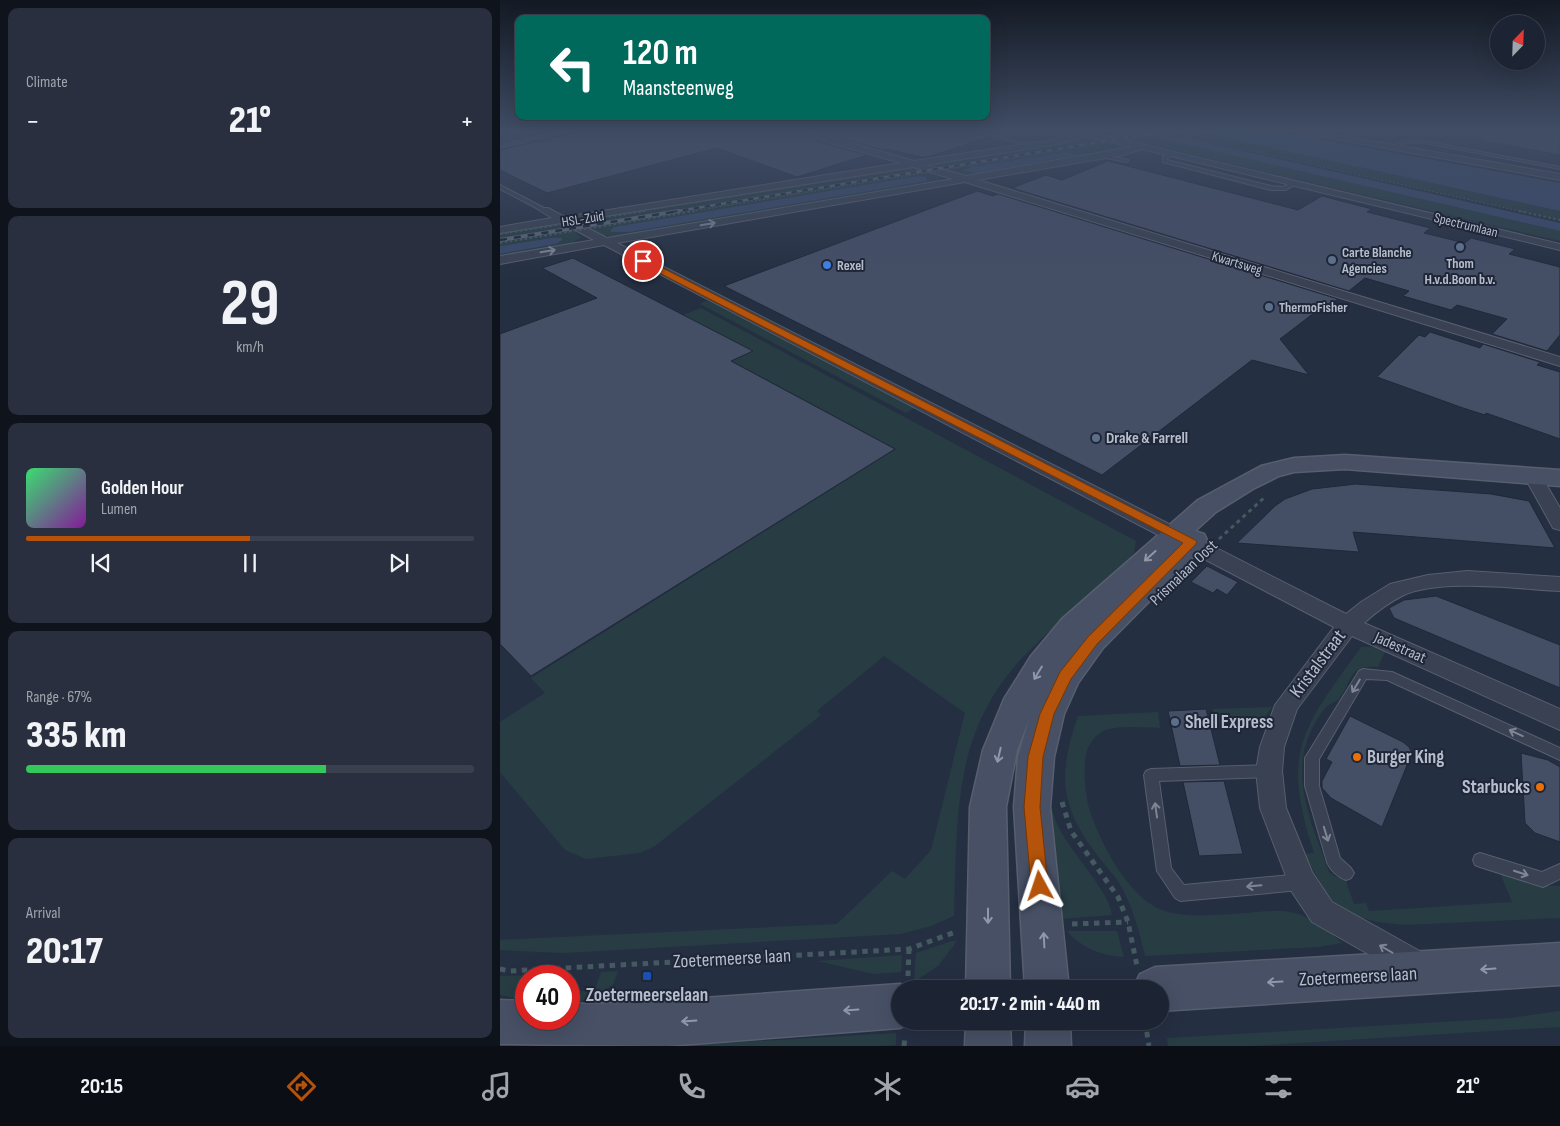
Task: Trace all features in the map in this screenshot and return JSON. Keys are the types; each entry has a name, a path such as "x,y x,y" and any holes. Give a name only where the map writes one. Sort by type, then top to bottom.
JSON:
{"street":[{"path":"500,230 808,181"},
{"path":"500,260 954,181"},
{"name":"Kwartsweg","path":"971,181 1560,362"},
{"name":"Spectrumlaan","path":"1285,181 1560,247"},
{"name":"Jadestraat","path":"544,210 1348,625 1560,720"},
{"name":"Prismalaan Oost","path":"1046,980 1032,807 1036,757 1047,714 1065,676 1092,640 1221,513 1258,487 1270,471 1318,462 1344,462 1560,478"},
{"path":"1533,476 1560,524"},
{"name":"Prismalaan Oost","path":"988,980 988,807 1000,750 1016,709 1042,665 1073,627 1191,543"},
{"name":"Kristalstraat","path":"1428,973 1322,912 1302,882 1273,808 1269,771 1272,748 1287,705 1348,625 1368,607 1397,589 1428,582 1467,578 1560,584"},
{"name":"Zoetermeerse laan","path":"1146,980 1428,973 1560,964"},
{"path":"500,1022 565,1027 632,1026 891,996"},
{"path":"988,1030 988,1046"},
{"path":"1048,1030 1048,1046"}],"lane":[{"path":"500,188 544,210"},
{"path":"1346,873 1334,862 1312,786 1312,758 1363,674 1388,675 1560,754"},
{"path":"1269,771 1151,775 1164,871 1180,893 1302,882"},
{"path":"1480,860 1543,880 1560,871"}],"path":[{"name":"HSL-Zuid","path":"500,234 832,181"},
{"name":"HSL-Zuid","path":"500,243 878,181"},
{"path":"1384,181 1560,220"},
{"name":"Prismalaan Oost","path":"1191,543 1251,508 1258,487"},
{"path":"1061,793 1071,831 1118,896 1146,980"},
{"name":"Zoetermeerse laan","path":"500,969 909,949 961,931"},
{"path":"906,980 909,949"},
{"path":"1146,1030 1149,1046"}],"green space":[{"path":"823,181 937,181 626,235 610,236 595,232 588,225 595,217"},
{"path":"1305,181 1343,181 1560,231 1560,241"},
{"path":"1374,181 1376,181 1560,223"},
{"path":"1387,181 1422,181 1560,211 1560,220"},
{"path":"555,224 571,229 581,237 569,245 500,258 500,254 556,244 562,240 551,238 500,246 500,232"},
{"path":"705,301 914,408 906,413 700,304"},
{"path":"701,308 1136,541 1134,552 1108,579 1034,646 1007,676 987,707 973,738 964,771 959,805 954,916 931,926 901,934 563,953 500,950 500,940 837,924 892,871 905,879 931,850 965,713 884,656 817,711 821,715 655,846 640,853 586,859 565,850 500,772 500,722 545,693 531,678 896,449 732,361 753,351 683,315"},
{"path":"1177,565 1181,569 1120,625 1101,645 1087,664 1074,685 1054,732 1049,756 1048,781 1051,805 1059,828 1105,895 1112,915 1060,919 1049,888 1042,797 1046,748 1054,716 1065,688 1097,640 1168,570"},
{"path":"1361,647 1371,647 1385,652 1378,667 1361,668 1356,671 1338,700 1325,708 1312,728 1305,749 1302,769 1303,789 1308,810 1329,872 1334,876 1345,879 1354,904 1366,903 1369,911 1512,902 1500,873 1537,886 1560,886 1560,918 1404,925 1377,922 1360,917 1337,906 1325,891 1304,854 1314,853 1304,818 1299,789 1299,764 1303,742 1312,721 1324,699"},
{"path":"1272,707 1265,717 1256,721 1216,724 1213,709"},
{"path":"1158,712 1160,728 1120,727 1106,730 1092,741 1087,750 1085,787 1090,811 1108,853 1127,882 1150,904 1170,913 1197,915 1270,911 1290,912 1311,920 1342,943 1318,947 1145,956 1134,917 1123,890 1092,848 1073,815 1068,800 1066,769 1068,752 1078,716"},
{"path":"1067,931 1117,931 1124,957 1108,955 1093,950 1079,942"},
{"path":"957,941 938,966 914,980 916,953"},
{"path":"902,955 901,972 873,974 818,961"},
{"path":"618,971 613,985 580,1002 580,991 595,990 601,972"},
{"path":"500,976 515,976 515,998 500,995"},
{"path":"1560,1011 1560,1027 1250,1046 1168,1046 1167,1038 1510,1018"},
{"path":"896,1033 896,1045 677,1046"}],"water":[{"path":"890,181 927,181 629,232 611,232 614,227"},
{"path":"1343,181 1374,181 1560,223 1560,231"},
{"path":"1422,181 1548,181 1560,183 1560,211"},
{"path":"562,238 562,240 556,244 500,254 500,246"}],"building":[{"path":"522,181 593,181 547,193"},
{"path":"1031,181 1185,181 1298,210 1322,196 1372,209 1367,212 1430,228 1424,233 1465,243 1471,238 1515,249 1509,254 1560,267 1560,335 1547,351 1492,334 1507,319 1457,305 1451,310 1403,296 1409,291 1365,278 1349,291 1012,188"},
{"path":"977,191 993,196 998,194 1338,299 1327,307 1323,306 1280,339 1309,375 1252,360 1102,475 724,286"},
{"path":"573,258 753,351 731,361 895,449 531,676 500,644 500,334 597,298 542,268"},
{"path":"1430,332 1480,348 1483,344 1540,362 1537,365 1560,372 1560,439 1486,413 1485,415 1463,408 1377,377 1419,335 1425,337"},
{"path":"1356,484 1491,494 1529,501 1555,548 1353,532 1359,552 1237,543 1275,506 1285,499 1312,489"},
{"path":"1207,566 1238,582 1227,595 1217,589 1213,593 1191,582"},
{"path":"1436,596 1560,645 1560,688 1394,618 1389,608 1404,600"},
{"path":"1206,709 1220,765 1180,766 1168,711"},
{"path":"1350,716 1403,742 1412,753 1382,827 1331,798 1322,788 1322,781 1332,762 1326,759"},
{"path":"1521,753 1548,760 1560,767 1560,842 1535,833 1525,823"},
{"path":"1224,781 1243,854 1199,856 1183,782"}],"railway":[{"path":"672,212 863,181"},
{"path":"500,240 679,211"}],"place":[{"name":"Thom H.v.d.Boon b.v.","path":"1460,247"},
{"name":"Carte Blanche Agencies","path":"1332,260"},
{"name":"Rexel","path":"827,265"},
{"name":"ThermoFisher","path":"1269,307"},
{"name":"Drake & Farrell","path":"1096,438"},
{"name":"Shell Express","path":"1175,722"},
{"name":"Burger King","path":"1357,757"},
{"name":"Starbucks","path":"1540,787"},
{"name":"Zoetermeerselaan","path":"647,976"}],"route":[{"path":"643,261 1191,542 1092,640 1065,676 1047,714 1036,757 1032,807 1040,886"}]}
